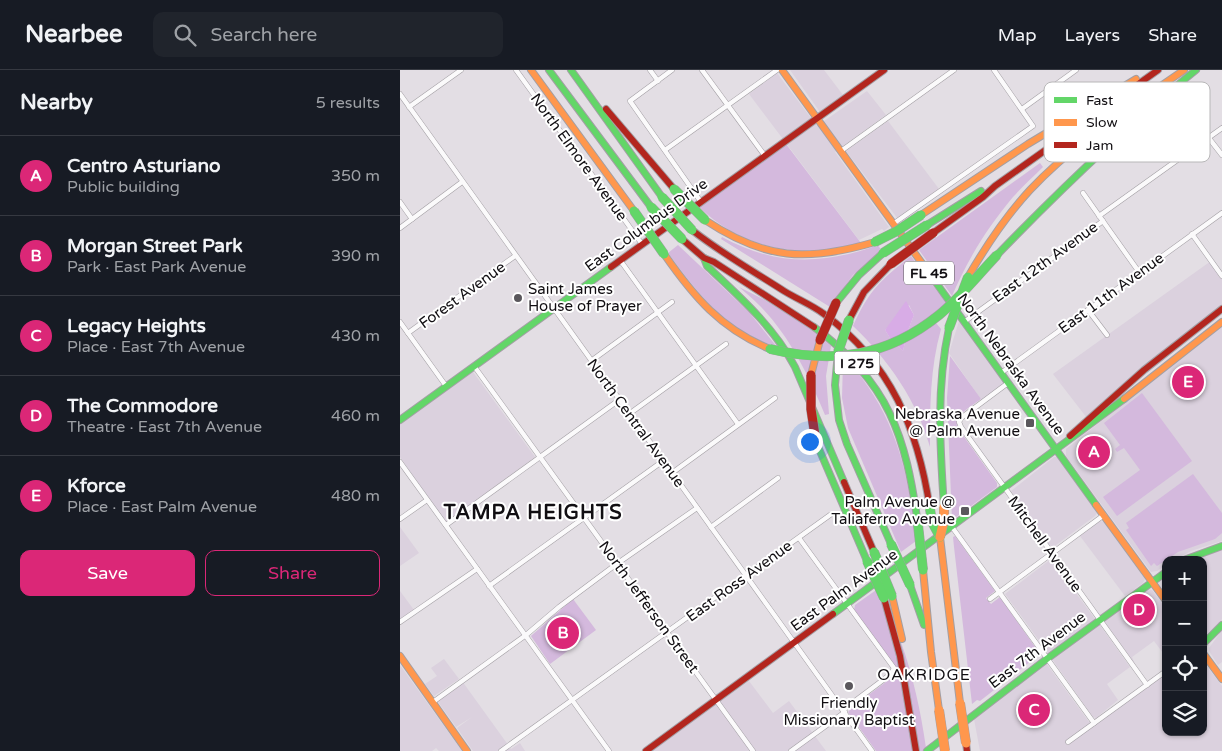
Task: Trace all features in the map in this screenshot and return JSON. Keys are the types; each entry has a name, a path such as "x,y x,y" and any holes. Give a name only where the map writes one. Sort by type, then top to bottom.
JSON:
{"main road":[{"path":"531,70 688,289 713,316 741,336 770,349 794,355 830,358 859,354 890,345 916,332 939,315 1092,162"},
{"name":"I 275","path":"549,70 651,207 682,239 704,258 714,262 810,322 843,349 862,368 885,402 902,442 910,471 918,524 931,652 945,751"},
{"name":"I 275","path":"571,70 662,197 692,230 741,264 824,314 851,336 894,390 913,431 923,463 932,522 940,537 967,748"},
{"name":"North Nebraska Avenue","path":"782,70 1162,596"},
{"name":"East Columbus Drive","path":"400,420 883,70"},
{"path":"1131,82 1151,70"},
{"path":"1141,82 1158,70"},
{"path":"1167,82 1184,70"},
{"path":"1181,82 1196,70"},
{"path":"585,90 605,108 674,189 705,220 724,234 745,244 786,255 830,254 875,242 897,231 1044,134"},
{"path":"931,652 910,585 839,420 835,385 838,352 849,320 864,292 891,264 1044,152"},
{"path":"940,537 944,523 944,507 939,394 941,368 949,328 975,263 1004,222 1037,183 1059,162"},
{"path":"888,597 867,561 816,442 811,409 811,375 820,340 836,303 859,275 883,253 983,191 996,186"},
{"path":"704,258 707,266 767,324 795,366 874,552 888,597 900,625 916,751"},
{"name":"East Palm Avenue","path":"1056,450 1093,413 1188,335 1222,310"},
{"name":"East Palm Avenue","path":"646,751 1095,422 1222,322"},
{"path":"1195,556 1222,546"},
{"name":"East 7th Avenue","path":"927,751 1048,658 1162,575"},
{"path":"1207,640 1222,625"},
{"path":"400,656 467,751"},
{"path":"1207,658 1222,679"}],"street":[{"path":"409,107 461,70"},
{"name":"North Elmore Avenue","path":"516,70 642,244"},
{"path":"650,70 658,81"},
{"path":"672,70 630,101 701,202"},
{"path":"702,70 765,156"},
{"path":"665,150 777,70"},
{"path":"841,151 954,70"},
{"path":"893,224 1034,126 994,70"},
{"path":"1059,82 1076,70"},
{"path":"1022,109 1044,93"},
{"name":"North Central Avenue","path":"400,94 872,751"},
{"name":"East 12th Avenue","path":"1210,137 1222,128"},
{"path":"1210,140 1222,155"},
{"name":"East 12th Avenue","path":"964,322 1176,162"},
{"path":"400,228 462,182"},
{"path":"1083,193 1139,272"},
{"path":"400,202 412,219"},
{"name":"East 11th Avenue","path":"1001,373 1222,213"},
{"path":"1192,234 1222,276"},
{"name":"Forest Avenue","path":"408,334 515,256"},
{"path":"620,260 738,424"},
{"path":"591,361 672,302"},
{"path":"1088,310 1107,335"},
{"path":"400,322 446,386"},
{"path":"629,414 726,344"},
{"name":"North Jefferson Street","path":"474,366 753,751"},
{"name":"Mitchell Avenue","path":"1008,384 961,418 959,422 960,427 1147,685"},
{"path":"672,473 775,398"},
{"path":"446,526 619,400"},
{"path":"489,586 663,461"},
{"path":"400,462 609,751"},
{"path":"711,527 778,478"},
{"path":"400,519 427,500"},
{"path":"433,702 526,635 559,607 618,563 697,508"},
{"path":"990,599 1104,515"},
{"name":"East Ross Avenue","path":"502,751 830,516"},
{"path":"952,527 1094,723"},
{"path":"791,751 891,674 894,668 800,538"},
{"path":"400,622 477,569"},
{"path":"1068,742 1162,674"}],"shaded area":[{"path":"790,70 824,70 843,95 820,112"},
{"path":"777,73 817,126 867,91 886,115 835,152 889,227 884,231 882,229 859,240 749,94"},
{"path":"888,121 939,189 898,219 846,151"},
{"path":"786,144 861,243 818,251 775,248 734,233 722,226 699,207"},
{"path":"1040,163 1043,167 1013,197 986,232 971,257 952,296 919,250"},
{"path":"722,237 761,253 780,258 818,259 858,252 878,245 881,250 853,275 830,307 721,239"},
{"path":"678,245 749,312 777,347 742,331 702,297 668,253"},
{"path":"911,256 946,303 931,317 941,329 933,373 930,447 917,413 900,382 878,352 853,326 870,294","holes":["909,305 914,315 907,333 903,351 885,330"]},
{"path":"1211,261 1222,277 1222,308 1087,418 1053,374"},
{"path":"739,287 809,327 831,346 826,376 829,414 825,415 805,371 780,329 759,305"},
{"path":"906,301 914,315 903,351 885,330"},
{"path":"960,318 1007,383 982,401 949,353"},
{"path":"1222,326 1222,541 1182,556 1162,556 1162,568 1151,572 1066,456 1066,449"},
{"path":"950,356 981,399 961,414 957,427 997,483 997,487 952,520 947,398"},
{"path":"843,361 848,361 878,402 897,445 904,468 916,541 901,552 848,428 842,398"},
{"path":"473,372 535,457 446,523 400,457 400,423"},
{"path":"1142,393 1192,461 1117,516 1103,497 1140,470 1124,448 1117,452 1115,449 1120,445 1104,423"},
{"path":"1054,457 1057,457 1097,513 1052,548 1011,491"},
{"path":"1193,474 1222,513 1222,533 1215,539 1178,552 1172,556 1162,556 1162,563 1157,566 1154,563 1151,566 1126,530 1129,528 1126,523"},
{"path":"1100,521 1104,522 1145,579 1143,583 1125,596 1080,536"},
{"path":"400,527 419,553 400,566"},
{"path":"955,536 995,591 986,598 991,604 1000,597 1040,654 980,701 977,700 972,704 954,547 953,537"},
{"path":"1222,550 1222,619 1217,626 1207,633 1207,556 1205,556"},
{"path":"1051,559 1095,619 1048,653 1005,594"},
{"path":"879,588 901,642 913,681 926,748 923,751 876,751 848,712 898,673 854,610 855,605"},
{"path":"1147,589 1152,590 1162,603 1162,652 1154,641 1132,657 1135,664 1104,621"},
{"path":"400,591 414,610 400,620"},
{"path":"573,599 596,630 550,664 531,636"},
{"path":"1099,624 1130,667 1107,684 1118,700 1097,717 1162,675 1162,736 1207,736 1207,666 1222,686 1222,751 980,751 974,719 1046,663 1089,722 1096,718 1093,717 1052,659"},
{"path":"1222,630 1222,662 1218,665 1209,648"},
{"path":"444,659 459,679 434,696 425,684 437,676 431,668"},
{"path":"400,665 462,751 439,751 436,748 432,751 400,751"},
{"path":"462,681 511,749 520,743 525,751 473,751 457,728 472,717 456,727 436,699"},
{"path":"749,681 773,713 789,701 826,751 650,751"}],"traffic: fast":[{"path":"549,70 651,207"},
{"path":"571,70 662,197"},
{"path":"1182,82 1196,70"},
{"path":"997,255 1092,162"},
{"path":"674,189 705,220"},
{"path":"927,225 981,191"},
{"path":"662,197 692,230"},
{"path":"651,207 682,239"},
{"path":"634,211 664,254"},
{"path":"875,242 897,231 921,215"},
{"path":"883,253 927,225"},
{"path":"836,303 859,275 883,253"},
{"path":"770,349 793,354 837,356 879,348 900,340 919,329 947,308 997,255"},
{"path":"704,258 707,266 756,313 787,352 844,482"},
{"path":"924,266 1096,505"},
{"path":"400,420 611,267"},
{"path":"949,328 968,277"},
{"path":"838,352 849,320"},
{"path":"814,327 840,348 860,369 877,390 890,413 900,438 907,464 918,525"},
{"path":"944,507 940,418 942,373 949,328"},
{"path":"838,352 835,385 839,420 847,444 891,544"},
{"path":"833,614 1124,399"},
{"path":"816,442 867,561"},
{"path":"930,509 932,522 940,537"},
{"path":"918,525 923,570"},
{"path":"891,544 910,585"},
{"path":"1195,556 1222,546"},
{"path":"874,552 892,596"},
{"path":"867,561 884,598"},
{"path":"927,751 1048,658 1162,575"},
{"path":"910,585 924,625"},
{"path":"1207,640 1222,625"}],"traffic: slow":[{"path":"531,70 634,211"},
{"path":"782,70 924,266"},
{"path":"1167,82 1184,70"},
{"path":"1131,82 1136,79"},
{"path":"921,215 1044,134"},
{"path":"968,277 989,243 1021,200 1059,162"},
{"path":"705,220 747,243 767,250 787,253 828,253 875,242"},
{"path":"664,254 686,284 710,310 737,332 770,349"},
{"path":"1124,399 1222,322"},
{"path":"811,375 820,340"},
{"path":"1096,505 1162,596"},
{"path":"940,537 944,520 944,507"},
{"path":"940,537 960,703"},
{"path":"923,570 939,710"},
{"path":"892,596 902,639"},
{"path":"400,656 467,751"},
{"path":"1207,658 1222,679"},
{"path":"960,703 966,743"},
{"path":"939,710 945,751"}],"traffic: jam":[{"path":"611,267 884,70"},
{"path":"1141,82 1158,70"},
{"path":"606,109 674,189"},
{"path":"933,233 1044,151"},
{"path":"692,230 737,262 824,314 847,333 867,354 884,376 898,400 909,425 918,452 930,509"},
{"path":"891,264 933,233"},
{"path":"682,239 704,258 714,262 814,327"},
{"path":"849,320 864,292 891,264"},
{"path":"820,340 836,303"},
{"path":"1070,436 1144,370 1222,309"},
{"path":"811,375 811,409 816,442"},
{"path":"844,482 874,552"},
{"path":"884,598 900,656 916,751"},
{"path":"646,751 833,614"},
{"path":"966,743 967,751"}],"place":[{"name":"Saint James House of Prayer","path":"518,298"},
{"name":"Kforce","path":"1188,382"},
{"name":"Nebraska Avenue @ Palm Avenue","path":"1030,423"},
{"name":"Centro Asturiano","path":"1094,452"},
{"name":"Palm Avenue @ Taliaferro Avenue","path":"965,511"},
{"name":"The Commodore","path":"1139,610"},
{"name":"Morgan Street Park","path":"563,633"},
{"name":"Friendly Missionary Baptist","path":"849,686"},
{"name":"Legacy Heights","path":"1034,710"}],"district":[{"name":"TAMPA HEIGHTS","path":"533,513"},
{"name":"OAKRIDGE","path":"924,675"}]}
